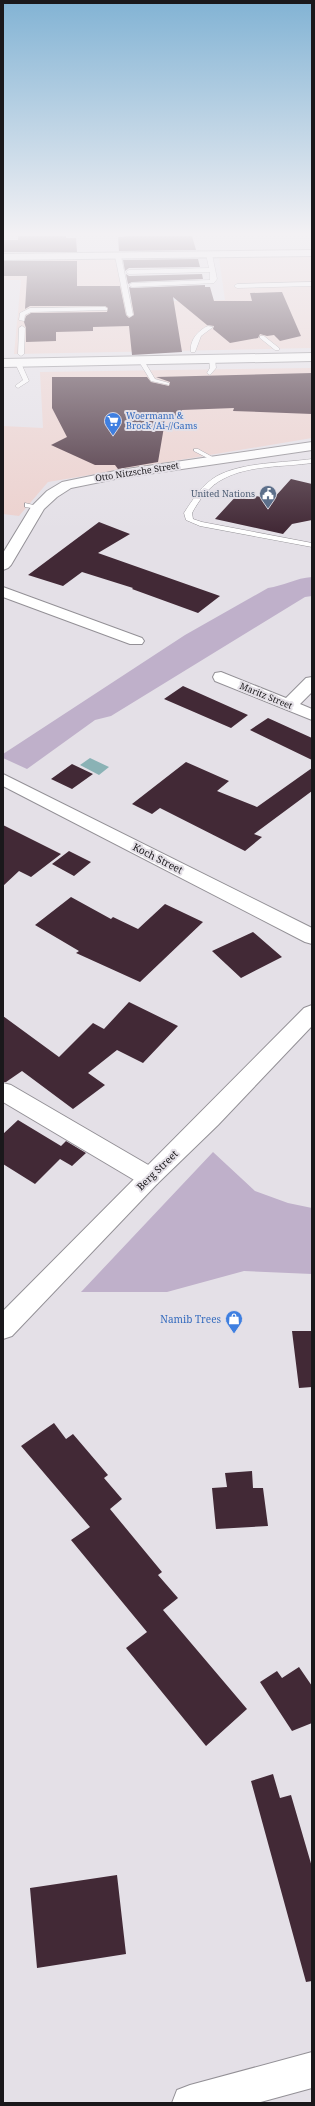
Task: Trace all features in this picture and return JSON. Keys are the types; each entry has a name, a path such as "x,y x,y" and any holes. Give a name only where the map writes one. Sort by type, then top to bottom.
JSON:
{"main road":[{"path":"3,363 19,358 312,348"},
{"path":"3,354 19,358 141,360 312,357"},
{"name":"Otto Nitzsche Street","path":"3,565 33,506 67,485 88,480 311,446"},
{"path":"3,592 136,641"},
{"name":"Maritz Street","path":"220,677 312,715"},
{"path":"289,705 312,682"},
{"name":"Koch Street","path":"3,779 312,937"},
{"name":"Berg Street","path":"3,1328 149,1177 210,1119 312,1013"},
{"path":"3,1091 149,1177"},
{"path":"190,2103 312,2070"}],"lane":[{"path":"18,386 26,381 19,358 21,334"},
{"path":"193,351 196,338 199,334"},
{"path":"262,337 277,349"},
{"path":"210,373 213,368 212,359"},
{"path":"141,360 154,380 168,384"},
{"path":"196,450 215,460"},
{"path":"312,461 247,470 221,478 193,504 188,513 190,520 200,524 312,545"}],"shaded area":[{"path":"16,334 312,334 312,348 14,354"},
{"path":"312,368 312,438 48,482 19,516 3,514 3,426 43,428 40,372"},
{"path":"312,577 312,596 305,597 111,716 95,720 27,769 3,758 3,754 185,635 268,588"},
{"path":"213,1152 255,1191 288,1203 312,1208 312,1274 244,1271 167,1292 81,1292"}],"water":[{"path":"90,758 109,767 99,775 80,765"}],"building":[{"path":"26,334 56,334 56,341 26,342"},
{"path":"130,334 179,334 182,352 132,355"},
{"path":"219,334 260,334 258,338 230,343"},
{"path":"261,334 300,334 301,336 280,341 274,335 267,336"},
{"path":"312,373 312,414 233,411 234,408 182,410 180,420 165,421 158,462 118,469 115,465 95,465 51,445 67,437 52,408 52,377 147,377 151,382 169,386 170,382 156,377"},
{"name":"United Nations","path":"291,479 312,484 312,520 292,524 283,534 215,519 239,493 273,499"},
{"path":"99,522 130,534 98,553 220,596 198,613 132,589 133,588 82,572 63,586 28,575"},
{"path":"183,686 248,715 231,728 164,699"},
{"path":"268,718 312,738 312,760 250,730"},
{"path":"186,762 229,781 217,791 257,807 312,768 312,791 254,834 262,837 245,851 160,808 152,814 132,804"},
{"path":"72,764 93,774 72,789 51,779"},
{"path":"3,825 61,854 31,877 19,871 3,886"},
{"path":"69,851 91,862 74,876 52,864"},
{"path":"71,897 111,919 113,917 138,929 165,904 203,922 140,982 76,953 79,951 35,925"},
{"path":"253,932 282,957 241,978 212,951"},
{"path":"129,1002 178,1026 143,1063 117,1050 88,1073 105,1085 73,1109 22,1071 6,1082 3,1082 3,1016 59,1057 93,1023 104,1029"},
{"path":"18,1120 61,1146 66,1141 86,1153 72,1166 60,1159 35,1184 3,1164 3,1134"},
{"path":"292,1331 312,1331 312,1387 299,1388"},
{"path":"54,1423 66,1439 73,1434 108,1475 104,1478 122,1499 110,1509 162,1572 158,1575 178,1598 163,1610 247,1709 206,1746 126,1648 147,1632 71,1540 90,1527 21,1446"},
{"path":"252,1471 253,1488 263,1488 268,1526 216,1529 212,1488 227,1487 225,1473"},
{"path":"299,1667 312,1686 312,1723 292,1731 260,1682 277,1671 282,1678"},
{"path":"273,1774 280,1798 291,1795 312,1867 312,1981 306,1982 251,1781"},
{"path":"117,1875 126,1954 37,1968 30,1888"}],"place":[{"name":"Woermann & Brock /Ai-//Gams","path":"113,436"},
{"name":"United Nations","path":"268,509"},
{"name":"Namib Trees","path":"234,1334"}]}
